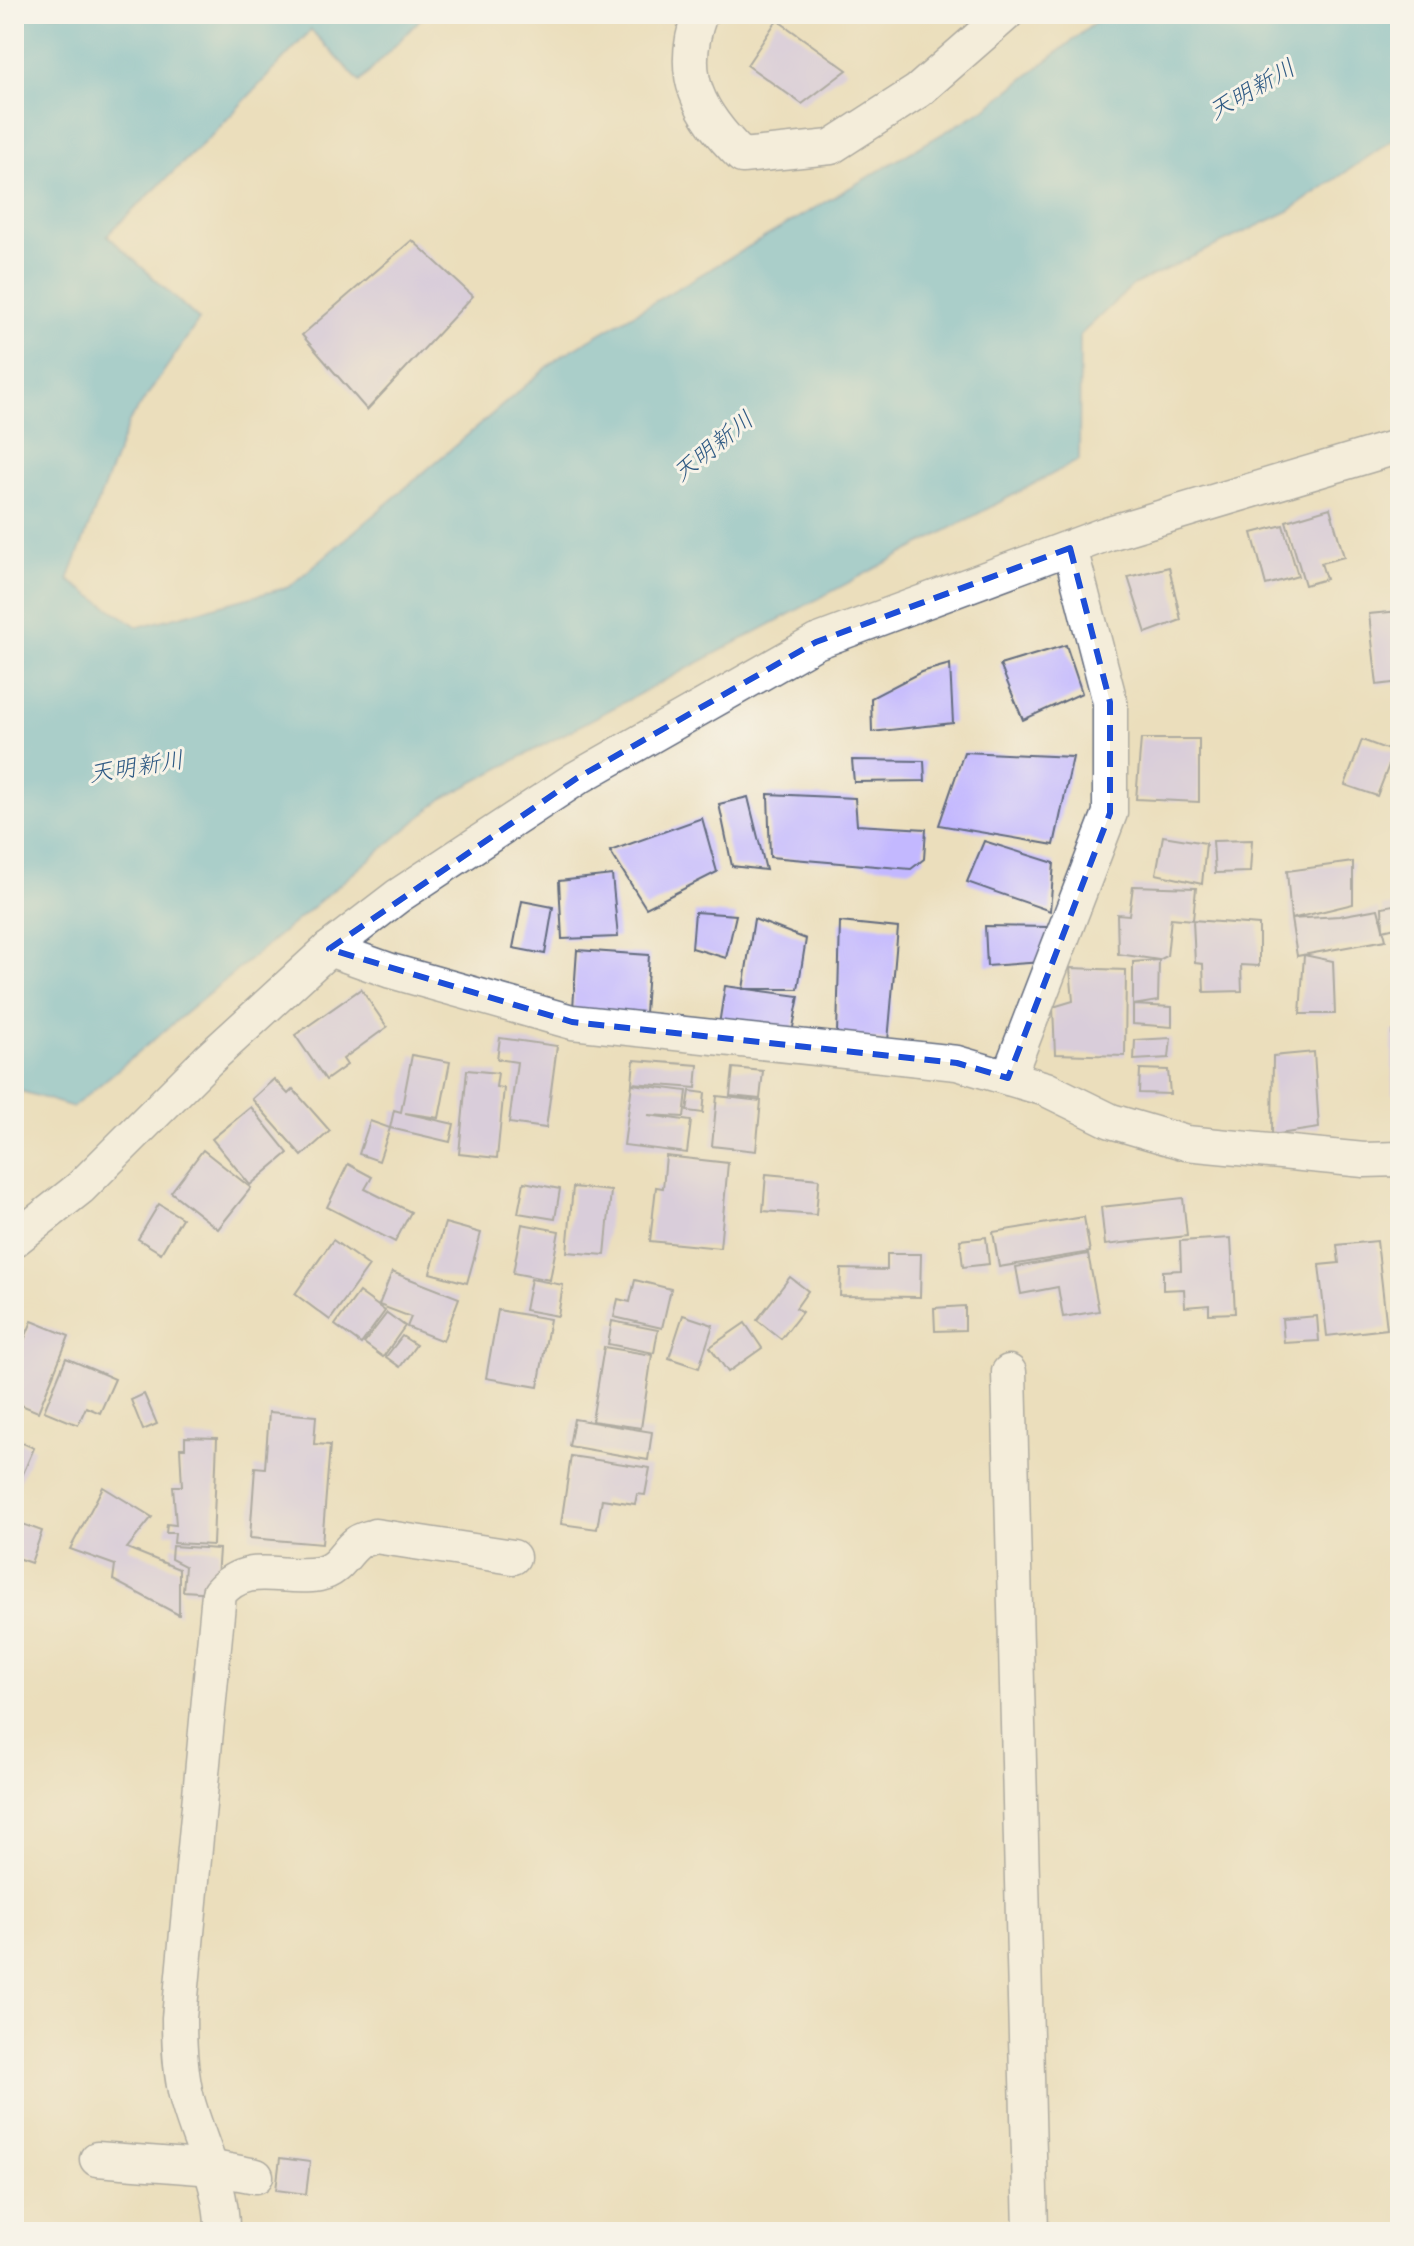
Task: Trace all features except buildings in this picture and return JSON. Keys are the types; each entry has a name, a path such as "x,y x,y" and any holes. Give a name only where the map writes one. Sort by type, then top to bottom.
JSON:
{"street":[{"path":"700,14 693,32 693,90 711,125 742,156 831,147 918,91 1006,14"},
{"path":"14,1240 80,1188 208,1060 329,949 398,896 577,778 816,642 1070,548 1332,464 1400,446"},
{"path":"1008,1078 1110,813 1110,702 1070,548"},
{"path":"329,949 391,971 572,1022 957,1063 1046,1089 1111,1121 1186,1143 1364,1160 1400,1159"},
{"path":"1009,1372 1031,2232"},
{"path":"222,2232 213,2168 180,2067 179,2018 219,1593 228,1582 248,1573 321,1574 345,1560 358,1542 375,1536 513,1557"},
{"path":"97,2159 213,2168 256,2176"}],"highlighted area":[{"path":"1070,548 1110,702 1110,813 1008,1078 957,1063 572,1022 329,949 577,778 816,642"}],"water":[{"name":"天明新川","path":"14,14 425,14 360,82 311,30 213,134 107,235 199,320 129,422 68,580 138,627 289,587 558,358 988,107 1106,14 1400,14 1400,135 1289,211 1133,285 1080,335 1079,460 442,799 73,1107 14,1089"}]}
